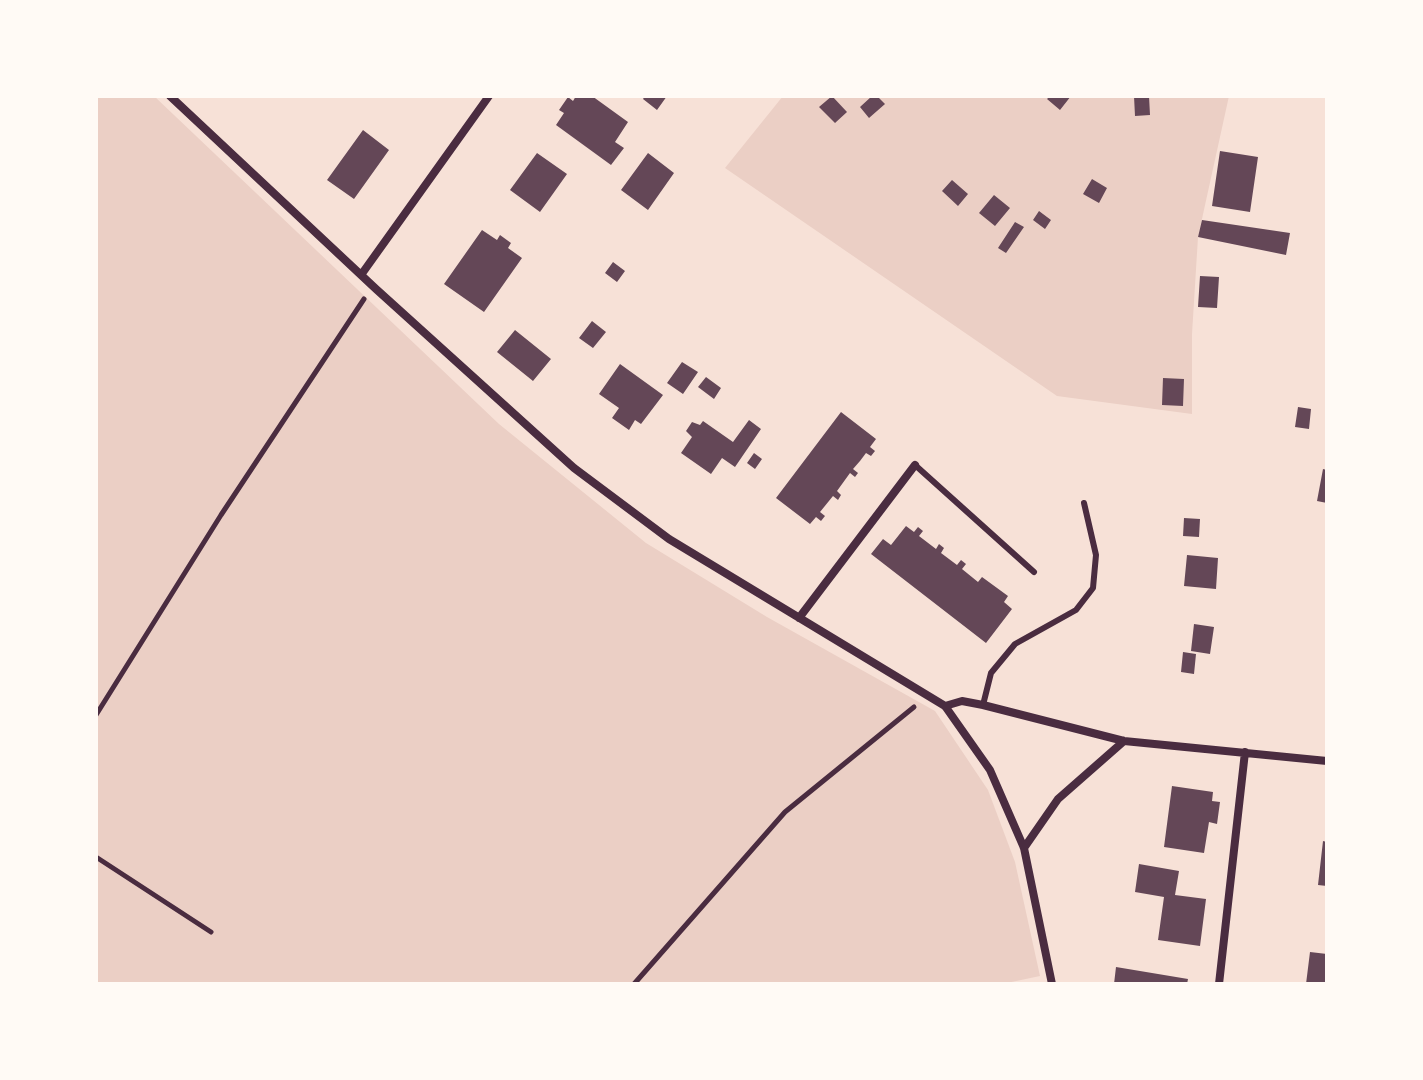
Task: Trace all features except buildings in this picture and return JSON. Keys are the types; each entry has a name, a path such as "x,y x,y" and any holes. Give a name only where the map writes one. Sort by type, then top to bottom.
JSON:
{"street":[{"path":"170,96 376,289 574,468 669,539 930,694 945,706 990,770 1024,848 1052,984"},
{"path":"361,275 489,96"},
{"path":"799,618 915,465"},
{"path":"945,706 962,701 983,705 1124,741 1327,761"},
{"path":"1024,848 1058,799 1124,741"},
{"path":"1219,984 1245,752"}],"lane":[{"path":"915,465 1034,572"},
{"path":"983,705 991,673 1015,644 1076,610 1093,588 1096,555 1084,503"}],"path":[{"path":"96,715 229,502 362,301 376,289"},
{"path":"634,984 785,812 930,694"},
{"path":"96,857 211,932"}],"shaded area":[{"path":"96,96 154,96 499,424 646,543 767,617 935,711 988,790 1015,862 1040,976 1002,984 96,984"},
{"path":"783,96 1229,96 1198,237 1192,334 1192,414 1057,396 725,168"}]}
